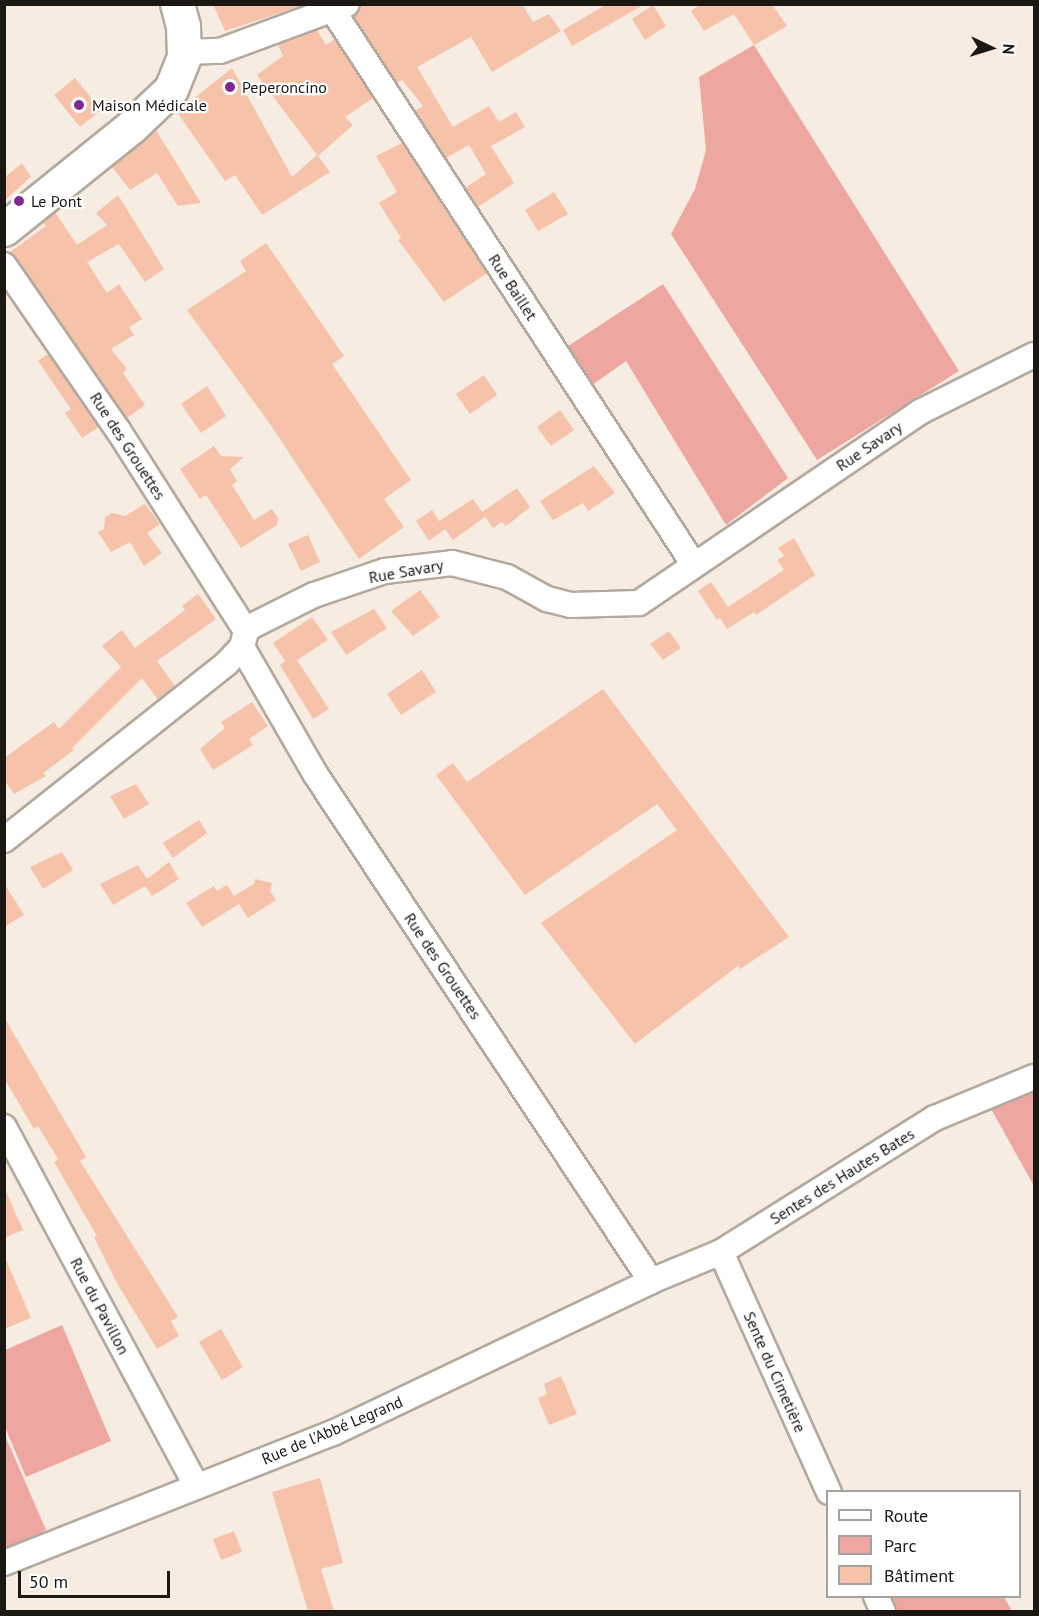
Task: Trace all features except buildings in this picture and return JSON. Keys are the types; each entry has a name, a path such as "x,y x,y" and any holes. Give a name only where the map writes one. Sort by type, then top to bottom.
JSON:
{"street":[{"path":"4,229 157,105 177,77 184,52 177,4"},
{"path":"184,52 220,51 340,7"},
{"name":"Rue Baillet","path":"340,7 694,565"},
{"name":"Rue des Grouettes","path":"4,265 118,430 244,639 316,775 651,1281"},
{"name":"Rue Savary","path":"4,840 226,664 244,639 314,596 385,571 418,565 452,563 479,568 507,577 547,599 600,605 639,603 920,412 1035,355"},
{"name":"Sentes des Hautes Bates","path":"651,1281 721,1252 935,1118 1035,1077"},
{"name":"Rue du Pavillon","path":"4,1127 196,1485"},
{"name":"Sente du Cimetière","path":"721,1252 829,1490"},
{"name":"Rue de l'Abbé Legrand","path":"4,1563 196,1485 333,1433 651,1281"}],"green space":[{"path":"754,45 959,371 817,460 671,234 695,189 706,150 699,77"},
{"path":"663,284 788,478 726,525 626,361 581,393 556,354"},
{"path":"1034,1089 1034,1186 990,1107"},
{"path":"62,1325 111,1441 26,1477 5,1427 5,1350"},
{"path":"4,1433 46,1530 5,1554 4,1554"},
{"path":"892,1598 1005,1598 1012,1611 898,1611"}],"place":[{"name":"Peperoncino","path":"230,87"},
{"name":"Maison Médicale","path":"79,105"},
{"name":"Le Pont","path":"19,201"}]}
